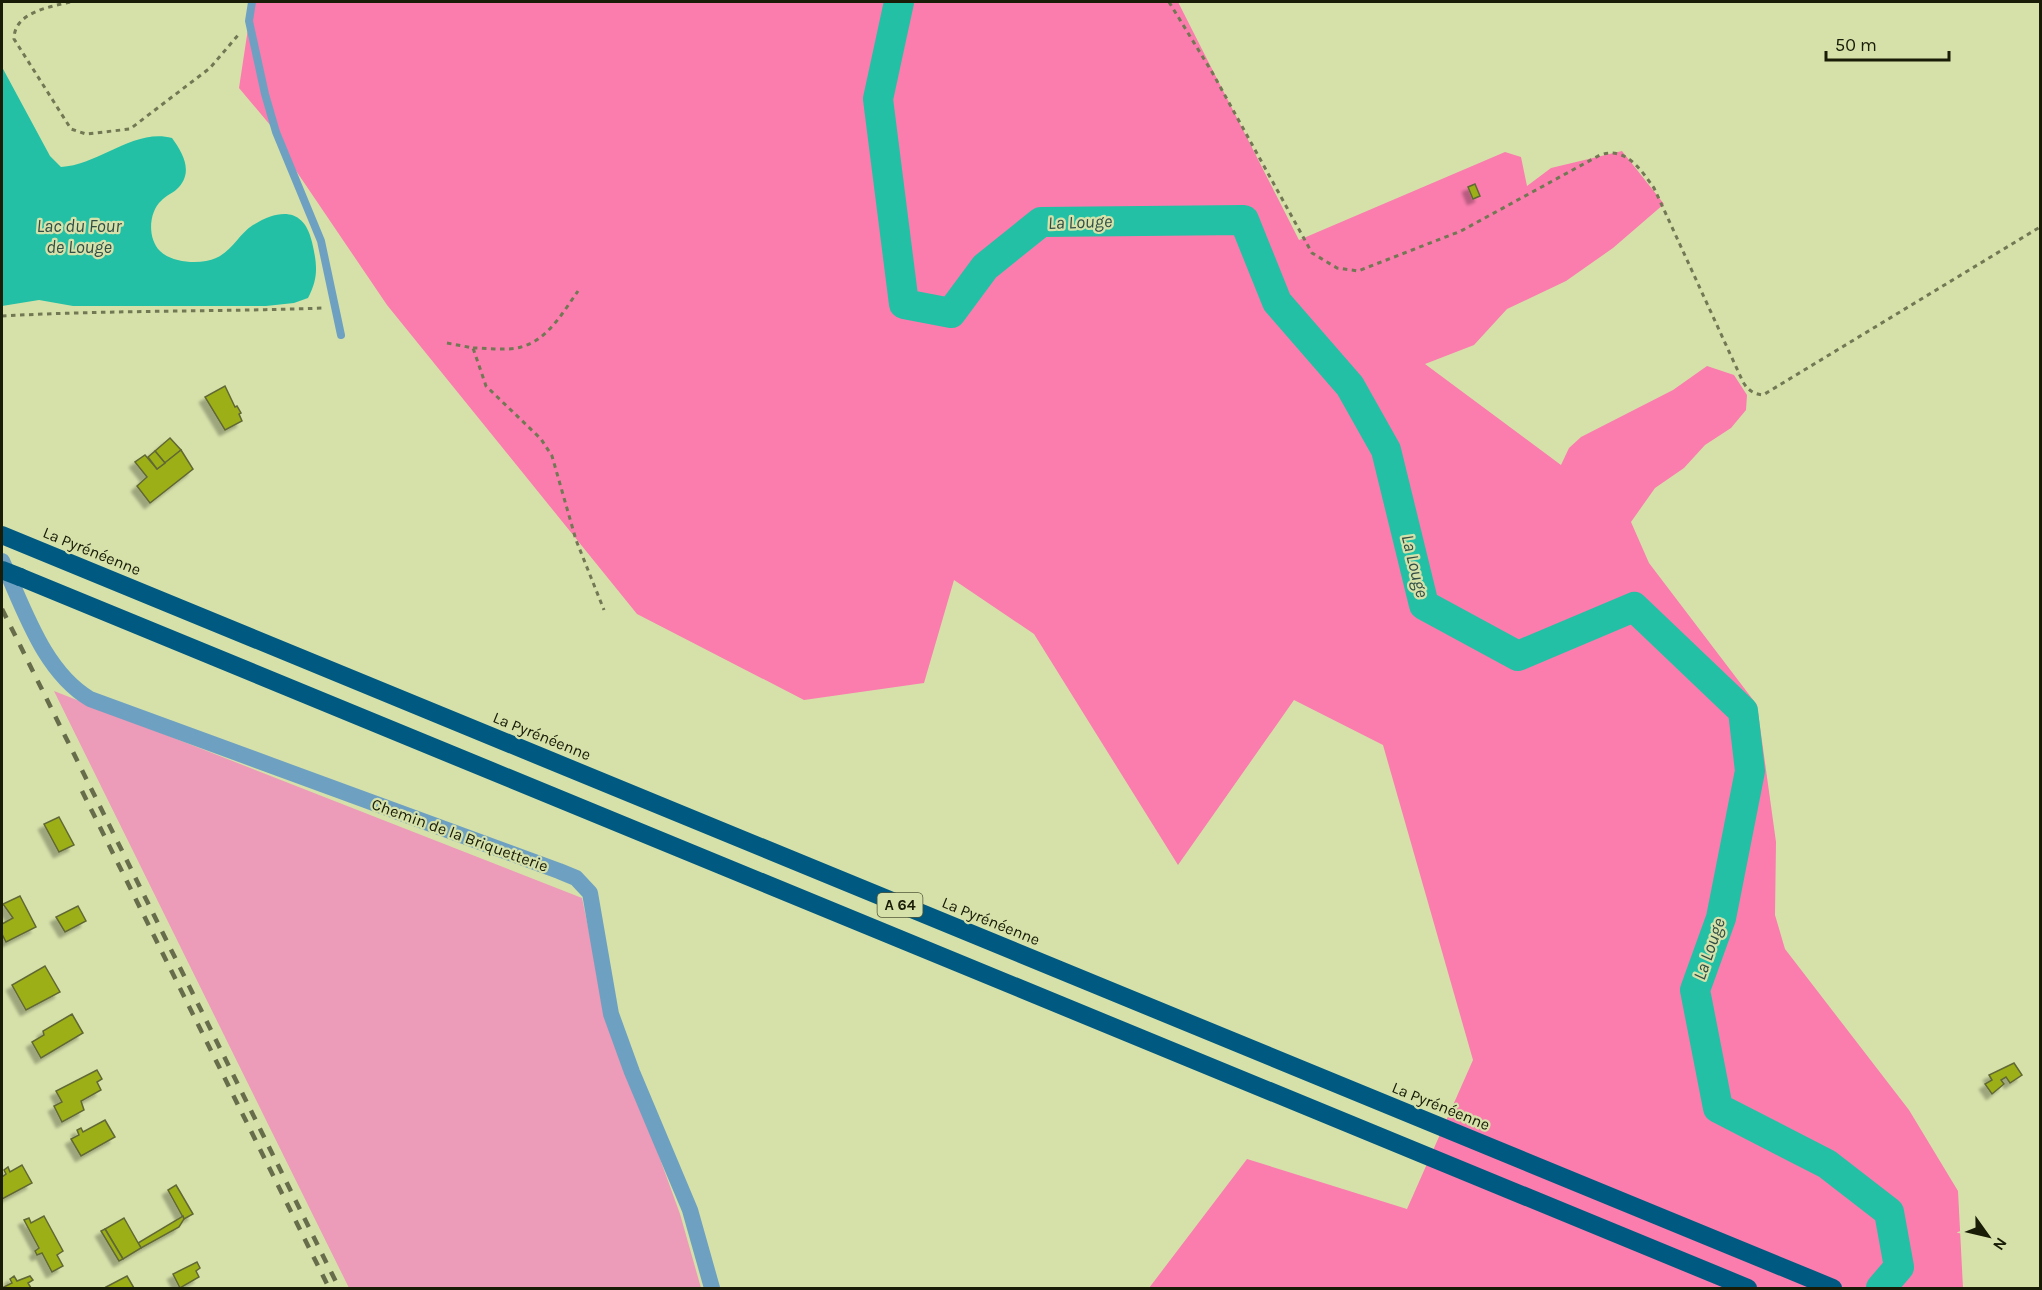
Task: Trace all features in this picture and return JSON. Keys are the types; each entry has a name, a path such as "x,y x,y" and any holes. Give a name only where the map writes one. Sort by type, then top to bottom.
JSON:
{"highway":[{"name":"La Pyrénéenne","path":"2,535 1833,1288"},
{"name":"A 64","path":"2,570 1748,1288"}],"street":[{"name":"Chemin de la Briquetterie","path":"2,561 50,658 70,685 90,699 559,871 584,884 592,904 611,1014 632,1072 690,1210 712,1288"}],"lane":[{"path":"252,2 249,21 276,132 312,215 341,335"}],"path":[{"path":"70,2 29,14 14,33 14,39 71,129 86,134 130,129 210,68 249,21"},
{"path":"1169,2 1212,72 1312,253 1337,268 1358,271 1461,231 1600,155 1610,152 1620,153 1637,165 1654,188 1743,382 1749,390 1758,394 1763,395 2040,227"},
{"path":"447,343 473,348 520,347 539,339 578,291"},
{"path":"2,316 101,310 224,312 336,308"},
{"path":"473,348 486,386 541,440 552,456 576,540 604,610"}],"shaded area":[{"path":"252,2 1178,2 1299,240 1505,152 1521,157 1527,186 1551,168 1622,151 1664,204 1613,248 1566,281 1507,309 1474,345 1425,364 1561,465 1569,448 1581,437 1673,390 1707,366 1734,375 1747,395 1746,410 1731,428 1705,445 1684,468 1655,488 1631,522 1649,563 1757,705 1776,842 1775,915 1785,949 1909,1110 1958,1191 1963,1288 1149,1288 1247,1159 1407,1209 1473,1060 1383,745 1294,700 1178,865 1034,634 954,580 924,683 804,700 637,614 387,305 284,153 276,132 239,88"},
{"path":"54,691 582,898 605,1007 680,1214 701,1288 349,1288"}],"water":[{"name":"Lac du Four de Louge","path":"2,67 50,156 61,167 75,165 144,138 158,136 172,138 183,156 185,175 179,187 157,206 151,225 156,246 165,255 187,262 210,260 222,255 248,229 263,220 281,214 297,217 308,231 315,257 315,277 308,298 294,303 266,306 73,306 39,300 2,306"}],"building":[{"path":"1475,184 1480,196 1473,199 1468,187"},
{"path":"225,386 235,407 237,406 241,413 239,414 242,421 225,430 205,397"},
{"path":"170,438 181,450 165,463 155,451"},
{"path":"181,450 193,469 150,503 137,486 147,477 135,462 145,455 157,469"},
{"path":"155,451 165,463 157,469 148,457"},
{"path":"59,817 74,845 59,852 44,824"},
{"path":"20,896 36,927 6,942 2,934 2,924 13,918 3,904"},
{"path":"78,906 86,921 65,932 56,917"},
{"path":"45,966 60,992 26,1010 12,985"},
{"path":"72,1014 83,1033 41,1058 32,1042 44,1035 43,1031"},
{"path":"2014,1063 2022,1075 2010,1083 2006,1077 2001,1080 2004,1084 1992,1094 1985,1084 1992,1080 1989,1075"},
{"path":"97,1070 102,1079 97,1082 101,1090 81,1101 84,1110 62,1122 54,1106 62,1102 56,1091"},
{"path":"105,1120 115,1137 81,1156 71,1139 79,1135 77,1130 81,1128 83,1132"},
{"path":"22,1165 32,1183 2,1199 2,1177 6,1174 4,1170 8,1167 10,1172"},
{"path":"176,1185 193,1214 184,1219 168,1190"},
{"path":"44,1216 63,1251 57,1255 63,1266 52,1272 42,1253 37,1255 35,1251 39,1248 24,1220 29,1218 31,1223"},
{"path":"183,1216 184,1219 179,1227 141,1248 138,1243"},
{"path":"124,1218 141,1248 123,1259 105,1229"},
{"path":"105,1229 123,1259 119,1261 101,1231"},
{"path":"197,1262 200,1268 196,1271 199,1277 180,1288 173,1274"},
{"path":"14,1276 17,1281 30,1276 33,1280 28,1283 31,1288 2,1288 12,1283 10,1279"},
{"path":"127,1276 134,1288 106,1287"}],"waterway":[{"name":"La Louge","path":"899,2 878,99 904,304 951,313 985,267 1041,222 1244,220 1277,302 1350,386 1386,450 1424,605 1518,656 1634,607 1743,711 1750,771 1721,918 1695,990 1718,1108 1827,1164 1889,1212 1899,1267 1881,1288"}],"railway":[{"path":"2,609 339,1288"},
{"path":"82,791 329,1288"}]}
